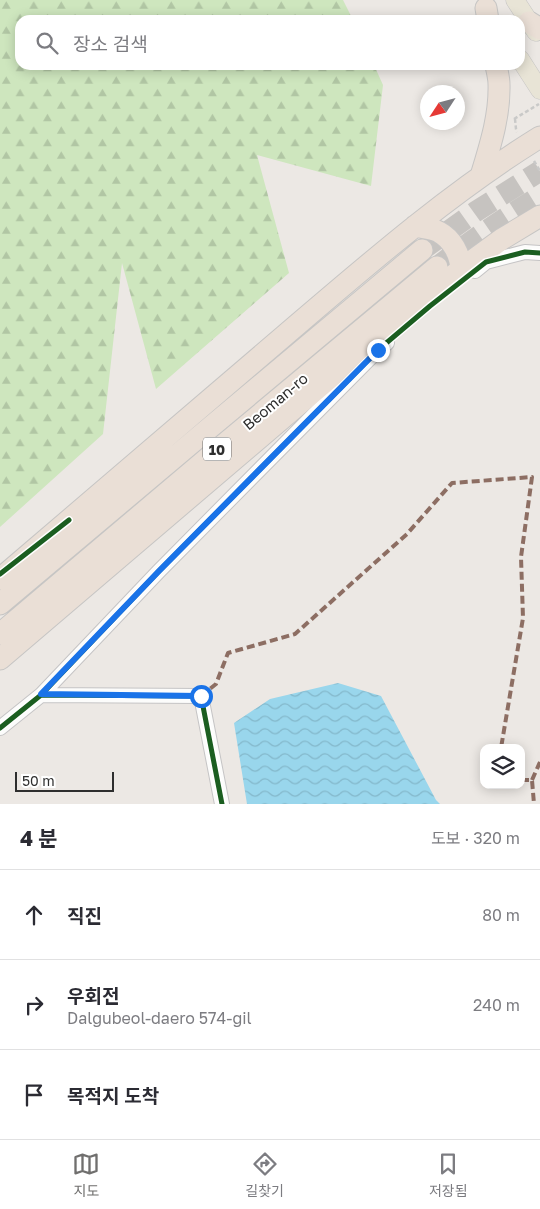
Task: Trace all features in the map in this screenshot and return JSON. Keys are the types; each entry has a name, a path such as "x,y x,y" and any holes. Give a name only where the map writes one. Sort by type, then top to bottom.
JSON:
{"highway":[{"path":"481,176 497,116 499,85 497,70"},
{"path":"0,579 414,226 481,176 540,136"},
{"path":"0,659 347,363 461,269 502,239 540,216"},
{"path":"414,226 437,230 450,239 460,259 461,269"},
{"name":"Beoman-ro","path":"0,604 200,434 422,250"},
{"name":"Beoman-ro","path":"0,634 436,267"}],"main road":[{"path":"515,0 536,30"},
{"path":"525,67 540,90"}],"street":[{"path":"0,728 41,694 159,571 378,350 486,262 525,252 540,253"},
{"path":"0,574 68,520"},
{"path":"41,694 201,696 222,804"}],"green space":[{"path":"0,0 343,0 350,15 15,15 15,70 376,70 383,85 371,186 257,155 289,273 156,389 122,263 103,434 0,527"}],"water":[{"path":"338,683 381,696 436,800 440,804 247,804 234,723 270,699"}],"tunnel":[{"path":"422,250 475,212 540,171"},
{"path":"437,267 487,230 540,196"}],"marked path":[{"path":"201,696 216,684 228,653 295,634 407,534 452,483 532,477 521,557 523,618 502,744"},
{"path":"532,780 540,762"},
{"path":"525,780 532,780 534,804"}],"cycle path":[{"path":"0,728 41,695 159,571 378,350 486,262 525,252 540,253"},
{"path":"0,574 69,520"},
{"path":"41,695 201,696 222,804"}],"route":[{"path":"201,696 41,694 159,571 378,350"}]}
